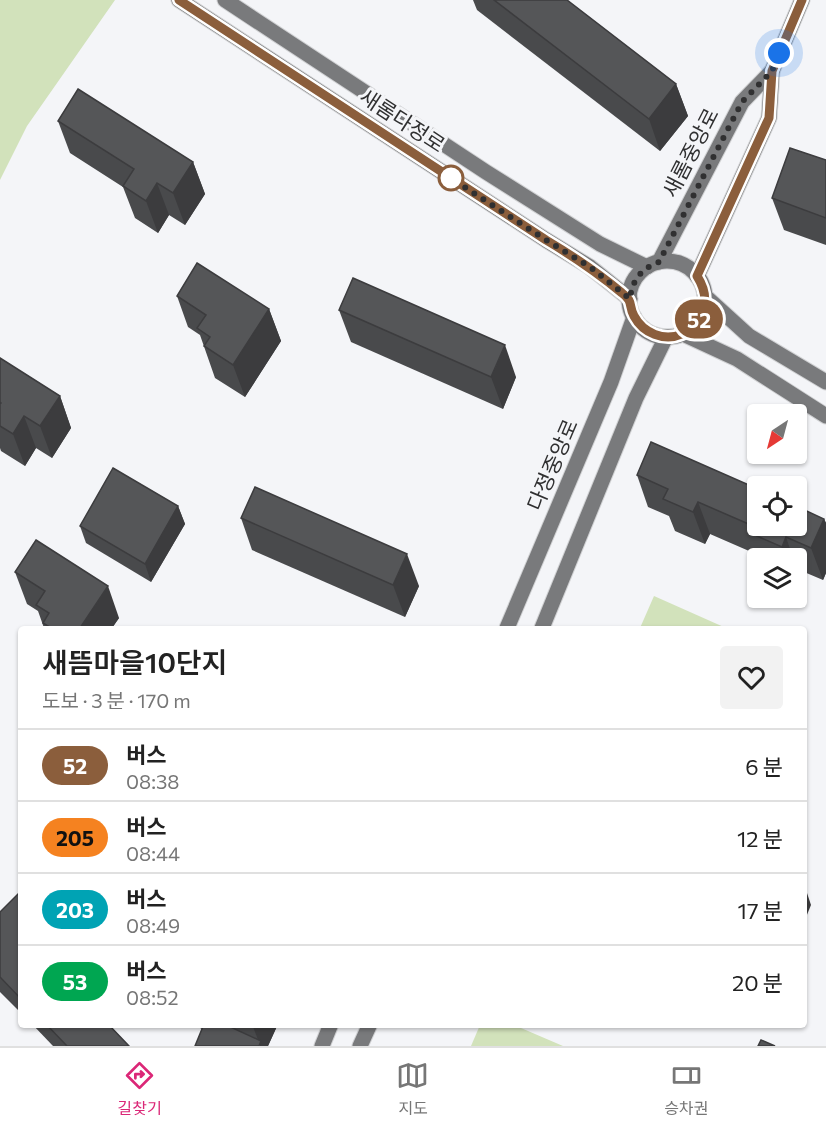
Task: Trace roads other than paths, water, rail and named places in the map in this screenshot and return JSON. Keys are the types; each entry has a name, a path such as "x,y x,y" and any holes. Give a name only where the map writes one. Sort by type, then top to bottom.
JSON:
{"street":[{"name":"새롬다정로","path":"179,0 590,267 630,299"},
{"name":"새롬다정로","path":"225,0 600,244 653,265"},
{"name":"새롬중앙로","path":"697,276 769,118 772,71 802,0"},
{"name":"새롬중앙로","path":"653,265 742,102 772,71"},
{"path":"667,262 684,265 697,276 704,289 703,312 695,325 682,334 666,337 647,331 634,317 630,299 634,281 653,265 667,262"},
{"path":"705,296 749,336 826,382"},
{"name":"다정중앙로","path":"508,626 611,382 634,317"},
{"path":"682,334 737,359 826,416"},
{"path":"543,626 636,398 666,337"},
{"path":"322,1046 329,1028"},
{"path":"360,1046 368,1028"}]}
